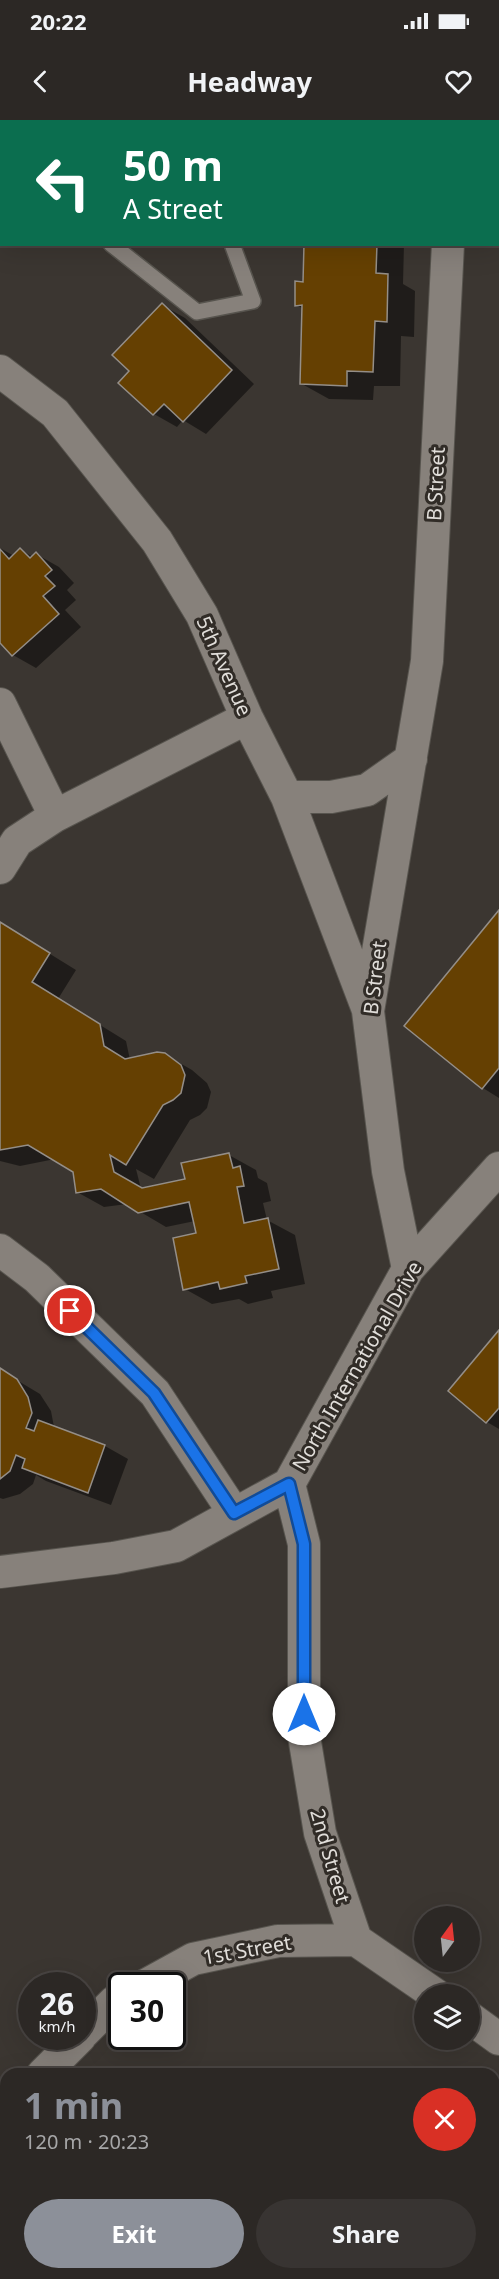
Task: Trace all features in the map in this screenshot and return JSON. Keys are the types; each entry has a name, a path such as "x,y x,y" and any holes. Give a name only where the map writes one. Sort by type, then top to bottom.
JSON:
{"street":[{"name":"B Street","path":"408,1269 388,1171 368,1011 427,661 448,246"},
{"name":"5th Avenue","path":"0,370 55,413 157,541 202,615 247,718 287,797 368,1011"},
{"path":"0,704 55,816"},
{"path":"0,868 17,841 55,816 247,718"},
{"path":"287,797 332,797 367,790 411,759"},
{"name":"North International Drive","path":"289,1484 408,1269 499,1168"},
{"path":"0,1250 36,1278 154,1393 234,1513"},
{"path":"0,1572 114,1558 176,1546 289,1484"},
{"name":"2nd Street","path":"289,1484 304,1544 304,1736 320,1833 356,1940"},
{"path":"356,1940 420,1984"},
{"name":"1st Street","path":"169,1972 193,1959 278,1941 356,1940"},
{"path":"96,2021 108,2008"},
{"path":"480,2025 499,2039"},
{"path":"49,2068 67,2050"}],"lane":[{"path":"114,246 196,312 253,301 233,246"}],"building":[{"path":"304,246 377,246 376,273 388,274 387,322 375,321 373,372 347,371 347,386 300,384 302,305 295,306 295,281 303,282"},
{"path":"162,303 232,370 183,422 164,404 153,415 118,383 129,371 112,355"},
{"path":"20,548 30,558 36,552 52,570 45,576 55,586 43,596 59,614 12,656 0,643 0,549 9,559"},
{"path":"499,910 499,1068 482,1089 404,1026"},
{"path":"0,922 50,953 32,982 100,1024 104,1046 125,1059 157,1052 165,1053 181,1065 185,1075 181,1093 163,1105 126,1165 110,1155 114,1172 142,1188 185,1179 181,1163 229,1153 233,1168 240,1166 244,1186 237,1187 244,1223 268,1218 279,1269 245,1276 247,1283 220,1289 218,1282 183,1290 173,1238 196,1233 189,1202 138,1213 101,1189 76,1193 73,1172 28,1145 0,1150"},
{"path":"499,1330 499,1408 486,1423 448,1391"},
{"path":"0,1368 17,1379 28,1397 32,1413 26,1428 34,1431 38,1420 105,1445 88,1493 22,1468 25,1459 16,1455 10,1471 0,1479"}],"route":[{"path":"70,1311 154,1393 234,1513 289,1484 304,1544 304,1714"}]}
